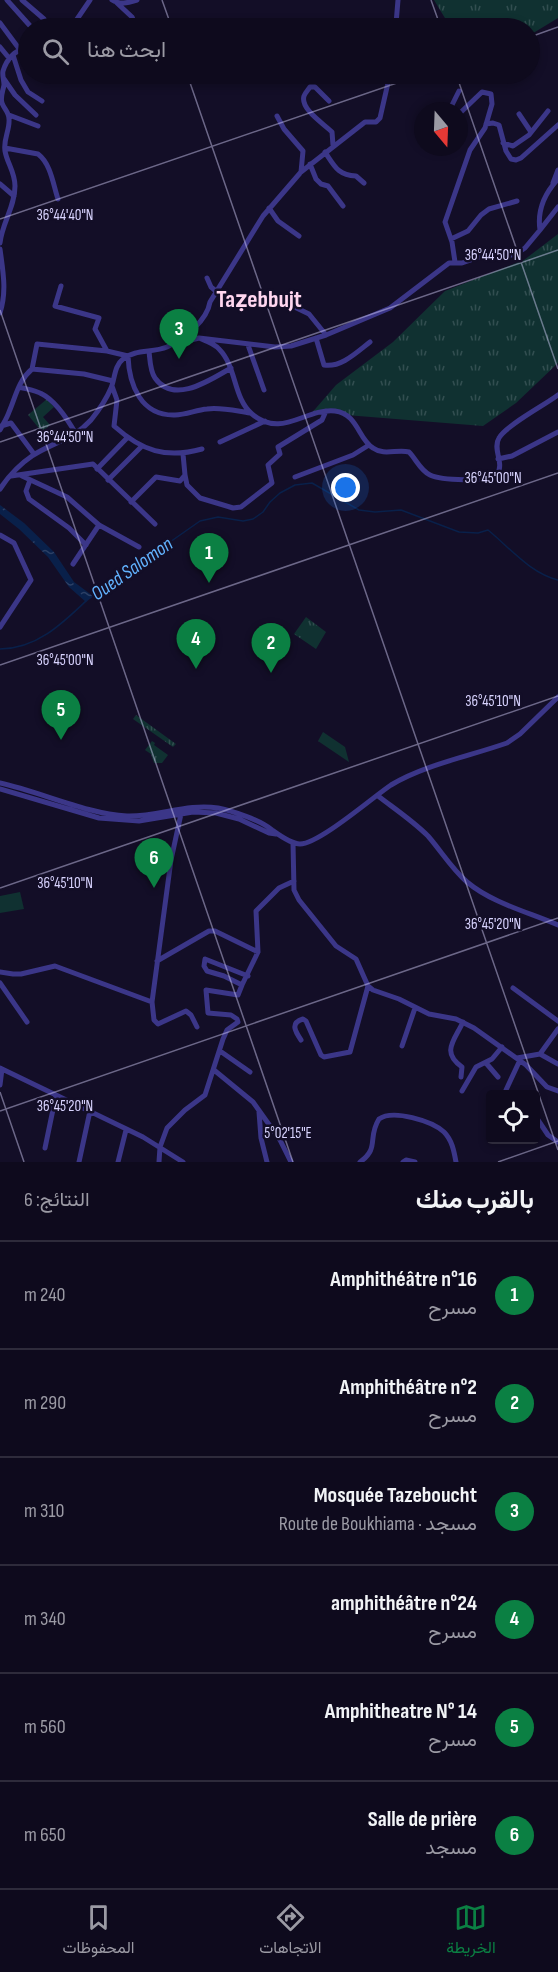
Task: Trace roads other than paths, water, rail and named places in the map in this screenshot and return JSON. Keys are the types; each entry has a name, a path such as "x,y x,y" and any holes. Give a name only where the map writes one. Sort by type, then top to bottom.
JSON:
{"street":[{"path":"7,0 23,18"},
{"path":"22,0 43,18"},
{"path":"78,18 90,0"},
{"path":"114,2 127,3 136,0"},
{"path":"396,18 398,0"},
{"path":"114,2 132,18"},
{"path":"0,23 18,47"},
{"path":"0,47 11,57 18,73"},
{"path":"0,243 1,229 12,207 15,180 3,150 9,115 1,101 1,73 11,57 18,52"},
{"path":"1,73 15,95 36,115"},
{"path":"23,84 28,92 42,101"},
{"path":"168,347 204,319 210,302 269,208 301,172 365,122 376,122 381,118 388,84"},
{"path":"328,101 315,87 310,87 304,96 307,108 332,132 333,145"},
{"path":"454,102 459,91"},
{"path":"455,262 445,222 470,150 486,124 492,104 491,94 482,92 468,105"},
{"path":"503,142 513,146 522,142 548,111"},
{"path":"519,114 531,132"},
{"path":"9,115 38,126"},
{"path":"277,116 284,129 303,151 301,172"},
{"path":"486,124 499,125 503,142 511,159 516,160 558,125"},
{"path":"3,150 38,154 43,158 47,163 57,199"},
{"path":"325,152 338,171 347,176 356,176 364,183"},
{"path":"310,164 316,179 328,186 343,206"},
{"path":"540,230 539,212 558,170"},
{"path":"552,185 558,179"},
{"path":"0,184 14,196"},
{"path":"451,239 468,231 489,209 517,201"},
{"path":"1,488 20,465 34,454 76,434 90,421 103,404 116,367 122,359 135,353 199,338 248,345 291,345 326,335 390,308 449,263 462,263 488,254 507,256 516,254 525,248 558,207"},
{"path":"269,208 278,221 299,236"},
{"path":"0,213 8,215"},
{"path":"0,249 5,282 5,294 0,313"},
{"path":"207,278 211,287 217,292"},
{"path":"61,286 55,306 99,318 95,329 107,351"},
{"path":"280,300 309,314 326,335"},
{"path":"199,338 220,349 231,368 243,404 250,412 264,421 286,424 326,411 338,411 351,419 369,445 376,450 409,452 424,471 431,476 441,478 475,480 497,474 500,466 496,448 498,439 558,395"},
{"path":"316,338 324,365 328,366 344,361 370,342"},
{"path":"1,428 24,376 32,369 37,344 107,351 128,357"},
{"path":"248,345 264,390"},
{"path":"149,351 151,369 155,378 166,388 177,391 194,387 231,368"},
{"path":"128,357 130,381 135,393 150,408 162,414 188,414 206,409 250,412"},
{"path":"32,369 84,374 112,382"},
{"path":"112,382 117,400 114,426 127,438 141,447 183,454 202,448"},
{"path":"19,387 49,398 70,423 76,434"},
{"path":"183,454 188,484 200,498 233,508 241,507 272,483 268,465 280,454 278,447 322,420 326,411"},
{"path":"220,442 264,421"},
{"path":"1,428 11,423 34,454"},
{"path":"498,459 512,456 558,432"},
{"path":"98,469 127,438"},
{"path":"295,477 353,455 369,445"},
{"path":"108,480 141,447"},
{"path":"11,476 93,464 155,524"},
{"path":"180,481 185,475"},
{"path":"22,476 67,497 99,525 139,547"},
{"path":"131,502 156,477 188,484"},
{"path":"0,478 1,488"},
{"path":"30,480 26,491 29,499 69,528 86,545"},
{"path":"72,564 99,525"},
{"path":"0,535 14,543 31,580 0,627"},
{"path":"0,783 101,812 127,816 153,817 193,807 218,808 241,815 271,829 293,843 300,844 315,839 390,786 408,776 507,743 520,734 558,697"},
{"path":"0,789 99,818 126,821 192,812 216,813 239,819 269,834 276,834"},
{"path":"378,796 425,834 468,883 494,899 558,925"},
{"path":"181,814 171,860 152,1002 154,1020 158,1024 186,1011 191,1015 197,1027"},
{"path":"293,843 294,890 299,900 336,946 356,959 368,986 429,1014 462,1022 518,1059 547,1087 558,1091"},
{"path":"159,1162 159,1146 167,1128 205,1095 227,1030 238,1022 231,1015 208,1013 206,990 238,995 258,952 256,912 279,888 294,881"},
{"path":"157,961 209,931 215,931 258,952"},
{"path":"242,985 207,971 204,966 205,959 248,976"},
{"path":"0,972 21,974 55,966 152,1002"},
{"path":"0,982 27,1022"},
{"path":"301,1040 294,1029 294,1024 303,1019 321,1055 324,1057 350,1052 368,986"},
{"path":"513,988 558,1022"},
{"path":"402,1046 416,1008"},
{"path":"461,1077 462,1067 452,1060 450,1052 462,1022"},
{"path":"518,1059 540,1054 558,1029"},
{"path":"462,1091 476,1067 492,1059 502,1047"},
{"path":"220,1051 250,1072"},
{"path":"540,1054 558,1064"},
{"path":"507,1090 518,1059"},
{"path":"486,1063 498,1077"},
{"path":"0,1085 1,1069 159,1146 183,1162"},
{"path":"214,1070 259,1110 280,1140 291,1162"},
{"path":"45,1148 56,1095"},
{"path":"259,1110 261,1137 267,1162"},
{"path":"79,1162 90,1111"},
{"path":"360,1162 372,1150 375,1125 379,1119 392,1114 430,1123 446,1133 453,1146 456,1162"},
{"path":"540,1123 548,1135 558,1142"},
{"path":"118,1162 126,1130"},
{"path":"403,1162 406,1160 415,1162"}],"water":[{"path":"0,505 24,523 54,552 74,582 93,596 86,602 69,587 48,557 0,514"}],"waterway":[{"name":"Oued Salomon","path":"90,598 200,521 218,517 243,521 253,519 263,512 280,493 295,485 312,483 359,510 375,512 401,510 459,532 478,533 488,530 529,566 558,580"},
{"name":"Oued Salomon","path":"0,649 25,645 48,634 86,601"}],"place":[{"name":"Mosquée Tazeboucht","path":"179,359"},
{"name":"Amphithéâtre n°16","path":"209,583"},
{"name":"amphithéâtre n°24","path":"196,669"},
{"name":"Amphithéâtre n°2","path":"271,673"},
{"name":"Amphitheatre N° 14","path":"61,740"},
{"name":"Salle de prière","path":"154,888"}],"district":[{"name":"Taẓebbujt","path":"259,299"}]}
